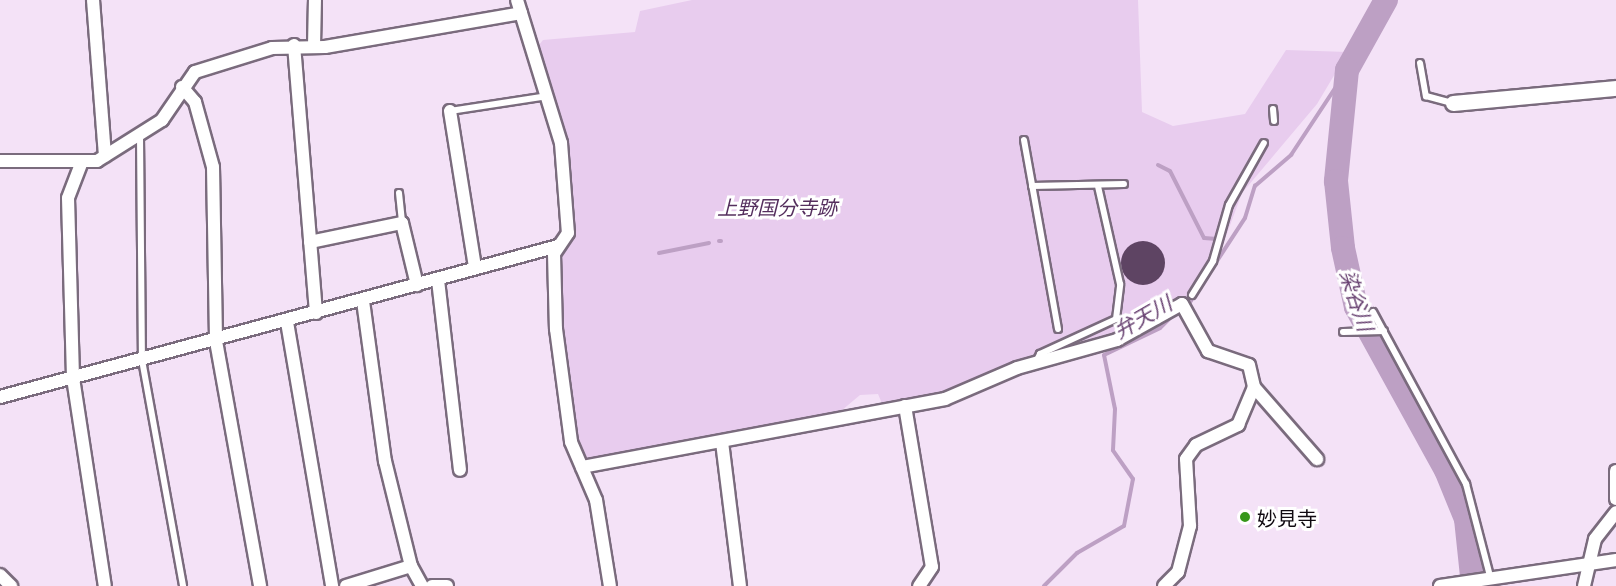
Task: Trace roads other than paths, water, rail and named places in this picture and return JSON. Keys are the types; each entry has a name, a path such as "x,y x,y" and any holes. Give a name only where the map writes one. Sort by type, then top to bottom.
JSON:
{"street":[{"path":"93,0 105,156"},
{"path":"315,0 315,46"},
{"path":"517,0 549,96 561,143 568,233 554,254 556,328 572,442 599,514 610,586"},
{"path":"0,161 47,157 81,164 105,156 140,136 166,115 182,87 200,69 294,45 315,46 520,13"},
{"path":"294,45 316,313"},
{"path":"182,87 195,102 213,167 216,341 260,586"},
{"path":"1453,103 1616,88"},
{"path":"450,111 476,267"},
{"path":"81,164 68,198 73,378 105,586"},
{"path":"310,242 402,223 417,285"},
{"path":"0,397 363,302 476,267 558,246"},
{"path":"438,280 460,470"},
{"path":"363,302 385,461 411,566 422,586"},
{"path":"582,467 955,396 1036,362 1117,340 1182,304 1208,351 1249,365 1254,387 1317,459"},
{"path":"287,322 332,586"},
{"path":"1164,586 1178,572 1190,526 1186,459 1196,445 1238,425 1254,387"},
{"path":"905,406 932,567 919,586"},
{"path":"722,442 740,586"},
{"path":"1616,471 1616,500"},
{"path":"1584,586 1595,539 1616,512"},
{"path":"1445,584 1485,576 1616,560"},
{"path":"346,586 411,566"},
{"path":"0,575 11,586"},
{"path":"432,586 447,586"}],"lane":[{"path":"1420,63 1426,96 1453,103"},
{"path":"450,111 549,96"},
{"path":"1273,109 1274,121"},
{"path":"140,136 141,360 183,586"},
{"path":"1024,140 1058,329"},
{"path":"1192,295 1213,261 1229,205 1264,142"},
{"path":"1032,186 1124,184"},
{"path":"1036,362 1040,354 1116,319 1120,284 1098,186"},
{"path":"399,193 402,223"},
{"path":"1373,312 1381,332 1466,484 1485,576"},
{"path":"1346,332 1381,332"}],"waterway":[{"name":"染谷川","path":"1386,0 1347,70 1336,181 1343,248 1356,307 1446,470 1466,519 1473,586"},
{"name":"弁天川","path":"1187,307 1245,218 1255,186 1291,155 1347,70"},
{"path":"1158,165 1170,171 1204,238 1217,239"},
{"path":"659,253 709,243"},
{"name":"弁天川","path":"1044,586 1077,553 1124,526 1133,479 1113,450 1115,409 1104,355 1160,328 1173,315"}],"place":[{"name":"妙見寺","path":"1245,517"}],"park label":[{"name":"上野国分寺跡","path":"777,206"}]}
